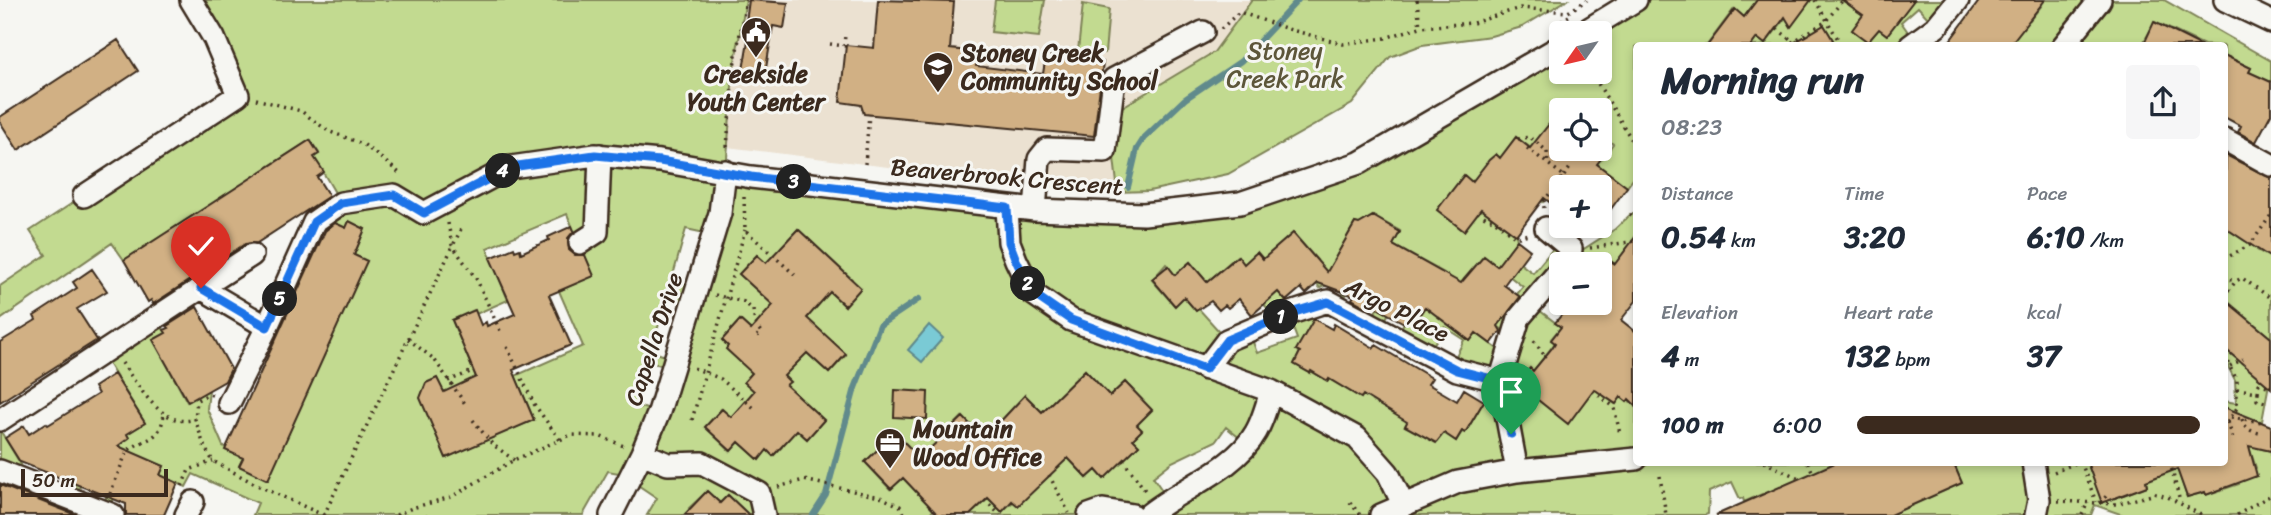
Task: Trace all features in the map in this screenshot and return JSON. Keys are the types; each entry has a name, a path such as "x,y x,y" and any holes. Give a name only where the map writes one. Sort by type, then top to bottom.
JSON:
{"street":[{"path":"84,196 238,95 214,38 191,0"},
{"path":"1602,21 1636,0"},
{"path":"1915,42 1936,27 1958,0"},
{"path":"2066,42 2100,0"},
{"path":"2225,0 2250,6 2271,22"},
{"path":"1035,210 1039,159 1047,149 1105,152 1114,79 1203,32"},
{"name":"Beaverbrook Crescent","path":"267,327 314,222 341,203 394,195 424,213 511,167 600,155 751,177 1007,208 1144,214 1240,203 1359,163 1549,53"},
{"path":"2228,141 2271,165"},
{"path":"580,243 597,232 600,155"},
{"name":"Capella Drive","path":"611,515 642,453 734,196 725,172"},
{"path":"1007,208 1009,242 1032,293 1071,320 1271,391 1357,438 1388,473 1403,503"},
{"path":"1546,228 1564,252"},
{"path":"0,420 252,255"},
{"path":"1517,471 1500,381 1519,318 1549,283"},
{"path":"201,288 267,327 229,403"},
{"name":"Argo Place","path":"1205,369 1227,340 1288,314 1328,302 1457,370 1500,381"},
{"path":"1149,506 1168,499 1216,473 1239,453 1255,435 1271,391"},
{"path":"642,453 668,464 702,463 759,493 764,515"},
{"path":"1381,515 1403,503 1458,482 1517,471 1633,459"},
{"path":"2034,470 2038,508"},
{"path":"0,471 108,513"},
{"path":"1089,515 1103,510 1133,515"}],"path":[{"path":"727,147 733,72 746,0"},
{"path":"1417,0 1420,27"},
{"path":"1203,32 1210,40 1239,12 1343,44 1385,38 1420,27 1473,23 1520,8 1568,12 1587,0"},
{"path":"1815,0 1840,42"},
{"path":"1777,29 1793,41 1825,22 1837,3 1843,0"},
{"path":"830,44 844,46 847,35"},
{"path":"1598,84 1633,142"},
{"path":"238,95 301,111 328,131 363,144 409,181"},
{"path":"865,164 869,114"},
{"path":"1518,139 1530,137 1547,151 1548,164"},
{"path":"1527,148 1563,175"},
{"path":"1565,175 1570,168"},
{"path":"734,196 745,230 795,275"},
{"path":"1544,202 1549,196"},
{"path":"443,202 453,245 477,280 501,333"},
{"path":"1478,212 1488,219 1493,219 1516,238 1546,228"},
{"path":"2228,257 2250,245 2271,215"},
{"path":"209,394 197,400 195,419 205,448 214,461 259,486 324,515 461,229"},
{"path":"692,420 745,230"},
{"path":"1577,252 1633,241"},
{"path":"2228,291 2242,278 2271,298"},
{"path":"2228,279 2236,281"},
{"path":"698,291 744,302 753,310 755,324 761,332 757,336"},
{"path":"408,339 434,359 466,405"},
{"path":"110,346 134,380 164,414 186,422 195,419"},
{"path":"507,347 534,404 560,440"},
{"path":"2230,366 2243,359"},
{"path":"675,362 721,379 754,408"},
{"path":"2228,362 2237,380 2238,408 2228,422 2233,439"},
{"path":"448,381 473,370"},
{"path":"2265,401 2257,400 2259,384 2268,386"},
{"path":"2237,389 2258,392"},
{"path":"1593,391 1614,407 1620,434"},
{"path":"108,513 127,451 155,436 162,426 164,414"},
{"path":"2231,417 2262,422"},
{"path":"2242,419 2244,426 2259,433"},
{"path":"473,421 492,444 514,460"},
{"path":"396,515 451,497 514,460 571,435 599,436 642,453"},
{"path":"1123,460 1149,506"},
{"path":"189,509 178,495 189,470 214,461"},
{"path":"1773,466 1801,479"},
{"path":"1810,466 1813,473"},
{"path":"2034,470 2056,466"},
{"path":"2081,466 2098,502"},
{"path":"2172,466 2180,502"},
{"path":"1049,475 1070,515"},
{"path":"1660,476 1666,515"},
{"path":"759,493 804,480 880,497 900,506 905,515"},
{"path":"2098,502 2109,493"},
{"path":"2038,508 2088,502 2116,503 2155,494 2180,502 2201,515"},
{"path":"2237,515 2271,495"},
{"path":"985,500 1000,515"},
{"path":"1350,502 1360,515"},
{"path":"2082,515 2088,502"},
{"path":"412,508 417,515"}],"shaded area":[{"name":"Stoney Creek Community School","path":"746,0 1252,0 1214,52 1109,115 1118,192 1073,190 727,147 733,72"}],"green space":[{"path":"192,0 746,0 733,72 726,172 1007,208 1240,203 1359,163 1549,51 1549,84 1612,84 1612,22 1635,0 1757,0 1744,17 1734,9 1709,42 1633,42 1633,179 1627,187 1597,164 1599,161 1612,161 1612,98 1549,98 1549,125 1538,139 1549,149 1549,161 1563,161 1578,175 1549,175 1549,194 1543,202 1529,190 1502,224 1516,235 1517,240 1507,254 1533,273 1549,254 1549,293 1539,310 1561,327 1551,339 1555,343 1533,371 1529,369 1519,384 1568,423 1594,389 1615,404 1621,397 1633,403 1633,466 1842,466 1744,502 1732,482 1709,492 1708,514 1705,515 970,515 988,498 1002,511 1068,458 1087,478 1096,470 1104,478 1139,445 1133,439 1142,430 1137,425 1152,410 1125,382 1110,396 1085,370 1042,412 1025,395 984,439 962,417 921,459 901,439 891,449 884,443 865,462 890,489 903,478 934,510 928,515 749,515 728,495 720,503 707,491 689,508 694,513 692,515 647,515 657,498 629,479 630,475 608,471 583,515 253,515 258,503 193,474 186,487 160,475 164,466 132,454 107,512 101,510 113,480 86,470 75,500 57,493 60,483 129,438 127,434 145,423 101,352 156,317 166,333 154,341 187,402 209,390 207,409 223,446 243,458 239,466 367,261 354,255 365,229 349,222 346,228 329,220 341,203 314,157 319,153 310,140 124,260 112,243 0,320 0,286 46,255 30,231 237,95","holes":["1516,137 1528,146 1524,151 1437,210 1463,176 1474,183 1496,154 1500,158","567,214 593,275 559,291 583,346 515,376 534,420 491,438 466,443 468,448 446,458 421,396 426,383 437,378 447,399 476,377 452,320 474,310 476,314 508,300 487,248","1373,216 1400,231 1393,245 1444,273 1421,313 1409,314 1396,337 1428,354 1444,327 1464,340 1451,366 1500,381 1505,409 1484,401 1465,433 1462,432 1456,441 1442,432 1405,426 1408,421 1372,401 1396,359 1368,385 1361,398 1329,379 1327,381 1294,364 1300,352 1297,349 1314,319 1311,307 1288,314 1286,301 1274,287 1258,297 1276,319 1288,315 1297,339 1257,353 1249,331 1227,340 1199,309 1196,311 1184,297 1174,305 1152,280 1166,264 1175,275 1190,262 1207,282 1237,256 1246,266 1264,260 1293,233 1317,260 1305,271 1320,288 1349,275 1343,294 1346,295 1356,279 1385,296 1369,322 1380,329 1397,299 1337,255 1355,223 1359,224","686,229 714,235 658,412 636,406 648,362 666,366 668,357 651,351 667,297 684,302 688,284 672,279","798,229 852,279 845,306 824,287 807,318 846,355 829,373 807,353 773,366 789,382 786,385 824,420 807,439 786,420 782,447 773,456 767,450 758,459 739,442 730,451 705,427 721,409 731,417 765,401 744,382 752,373 722,340 740,320 770,347 773,305 739,274 757,255 774,271 781,247","1484,256 1523,287 1517,294 1530,305 1518,318 1506,309 1487,318 1512,337 1507,356 1476,333 1470,341 1442,320 1464,279","1226,427 1247,444 1168,499 1153,477 1172,462 1216,441"]},
{"path":"995,0 1045,0 1039,37 991,32"},
{"name":"Stoney Creek Park","path":"1252,0 1567,0 1522,27 1491,36 1422,45 1390,57 1352,104 1228,174 1149,191 1118,192 1109,115 1214,52"},
{"path":"1811,0 1852,0 1858,4 1854,9 1863,15 1852,30 1868,42 1834,42 1824,25 1794,42 1767,42 1790,12"},
{"path":"1910,0 1958,0 1936,27 1918,7 1901,22 1915,42 1868,42 1879,29 1887,35"},
{"path":"1975,0 2002,0 2030,20 2042,5 2037,0 2164,0 2271,61 2271,82 2249,72 2251,68 2228,57 2228,42 2198,42 2155,22 2144,42 2009,42 2006,25"},
{"path":"1083,4 1109,9 1105,53 1078,51"},
{"path":"1633,214 1633,251 1628,247 1615,264 1612,262 1612,252 1579,252 1601,238 1612,238 1612,231"},
{"path":"2228,230 2245,241 2250,235 2261,242 2257,250 2271,258 2271,338 2228,302"},
{"path":"2228,346 2271,373 2257,448 2271,451 2271,515 2123,515 2095,505 2091,515 1890,515 1962,483 1955,466 2089,466 2100,495 2123,495 2147,486 2146,481 2169,466 2176,466 2187,497 2205,492 2206,495 2239,484 2239,481 2256,468 2245,435 2228,426 2228,418 2233,411 2228,409 2228,402 2236,403 2235,380 2228,367"},
{"path":"0,430 23,468 12,476 0,471"}],"water":[{"path":"929,325 943,338 922,362 908,350"}],"building":[{"path":"749,0 788,3 784,28 773,26 764,80 742,76 751,23 746,22"},
{"path":"878,0 954,2 950,49 978,52 976,66 1043,74 1046,55 1103,62 1094,136 864,114 861,105 840,102 846,45 874,48"},
{"path":"1757,0 1811,0 1791,27 1785,17 1766,42 1757,38 1754,42 1710,42 1735,9 1744,17"},
{"path":"1842,0 1914,0 1887,35 1879,29 1868,42 1852,30 1863,15"},
{"path":"1980,0 2045,0 2012,42 1949,42"},
{"path":"2154,22 2194,42 2145,42"},
{"path":"1824,25 1833,40 1830,42 1796,42"},
{"path":"118,40 138,71 18,150 0,122 0,117"},
{"path":"2228,57 2251,68 2249,72 2271,82 2271,114 2256,142 2238,132 2241,126 2228,119"},
{"path":"1549,124 1549,161 1599,161 1597,164 1611,175 1549,175 1549,202 1544,198 1516,235 1481,209 1464,231 1437,210 1464,175 1472,182 1496,154 1500,158 1516,137 1530,148"},
{"path":"310,140 319,154 314,157 324,172 317,177 329,196 257,243 245,244 153,304 151,300 148,302 124,260"},
{"path":"2228,156 2271,178 2271,258 2228,230"},
{"path":"1612,176 1627,187 1612,208"},
{"path":"1373,216 1400,232 1393,245 1461,283 1484,256 1497,266 1517,240 1530,250 1504,285 1520,297 1498,326 1501,331 1491,344 1476,333 1470,341 1425,307 1417,318 1409,314 1404,323 1370,304 1368,308 1352,299 1354,296 1318,283 1306,294 1301,288 1286,301 1278,292 1252,315 1239,299 1228,308 1225,305 1219,310 1211,301 1196,311 1184,297 1175,306 1152,279 1168,266 1175,275 1190,262 1207,282 1238,256 1244,264 1257,252 1263,259 1293,233 1327,272 1355,223 1359,224"},
{"path":"349,221 365,229 354,255 367,261 268,480 239,466 243,458 225,450 325,231 335,223 346,228"},
{"path":"572,226 574,231 568,238 569,250 575,255 585,255 594,276 549,295 571,345 513,370 534,420 446,458 420,398 426,383 437,378 444,392 476,377 452,320 475,310 481,325 486,322 487,326 515,314 490,258 514,248 515,251 520,249 521,253"},
{"path":"798,229 861,288 845,306 830,292 807,318 846,354 829,373 807,353 784,376 790,382 786,385 824,420 807,439 797,430 773,456 767,450 759,460 739,442 731,451 705,427 722,409 731,417 754,391 744,382 752,373 726,349 728,346 722,340 740,320 751,330 773,305 739,274 757,255 766,263"},
{"path":"1633,240 1633,305 1621,320 1633,330 1633,403 1621,397 1616,404 1594,389 1568,424 1518,384 1530,368 1533,371 1552,348 1555,343 1551,340 1561,327 1555,323 1561,315 1612,315 1612,262 1615,264"},
{"path":"92,269 107,291 77,309 97,340 0,402 0,342 36,320 34,316 77,288 73,282"},
{"path":"2228,302 2271,338 2271,388 2228,351"},
{"path":"197,307 231,369 225,381 188,402 153,340 166,333 164,330 169,328 167,326"},
{"path":"1314,319 1332,329 1334,324 1374,348 1376,345 1432,378 1428,384 1457,401 1464,389 1484,401 1465,433 1462,431 1456,441 1444,433 1436,443 1405,426 1407,422 1363,395 1361,398 1329,379 1328,381 1294,364 1300,352 1296,350"},
{"path":"1085,370 1110,396 1125,382 1152,410 1137,425 1142,430 1133,439 1139,445 1104,479 1096,470 1087,478 1068,458 1018,506 1012,501 1002,512 988,498 970,515 938,515 903,478 891,489 865,462 895,433 920,458 963,417 984,439 1025,395 1042,412"},
{"path":"114,374 145,423 127,434 129,438 118,446 164,466 160,475 178,483 164,515 126,515 126,504 20,462 5,438 24,426 29,434 46,423 48,425 98,394 94,387"},
{"path":"895,390 928,392 927,419 894,417"},
{"path":"2228,409 2271,426 2271,451 2249,446 2257,476 2206,495 2205,492 2187,497 2177,469 2146,481 2147,486 2102,503 2088,466 2228,466"},
{"path":"1828,466 1955,466 1962,483 1890,515 1716,515"},
{"path":"0,485 76,515 0,515"},
{"path":"707,491 720,503 728,495 749,515 684,515"}],"waterway":[{"path":"1128,187 1137,149 1144,138 1185,99 1241,61 1298,0"},
{"path":"813,515 826,495 855,388 880,325 919,299"}],"place":[{"name":"Creekside Youth Center","path":"756,59"},
{"name":"Stoney Creek Community School","path":"938,94"},
{"name":"Mountain Wood Office","path":"890,470"}],"route":[{"path":"201,288 267,327 314,222 341,203 394,195 424,213 511,167 595,155 660,161 751,177 1007,208 1009,242 1032,293 1071,320 1205,369 1227,340 1288,314 1328,302 1457,370 1500,381 1511,434"}]}
